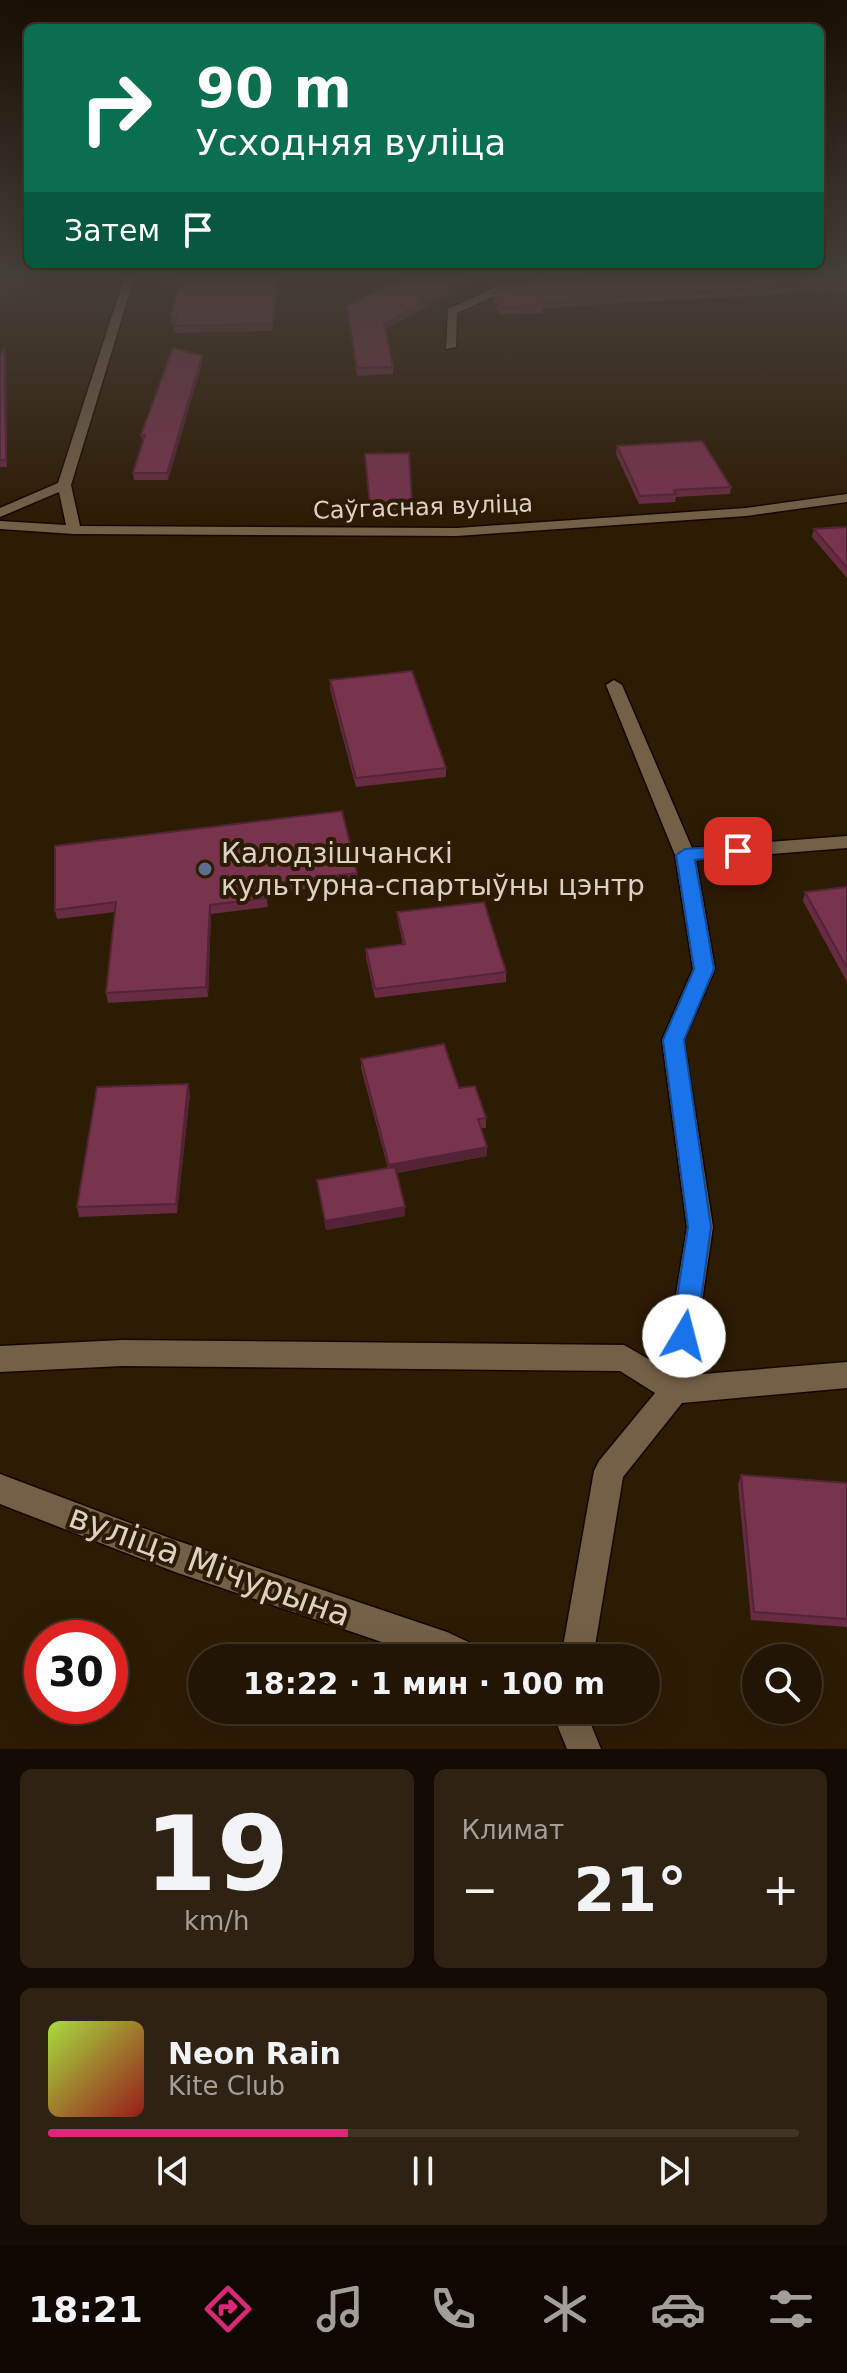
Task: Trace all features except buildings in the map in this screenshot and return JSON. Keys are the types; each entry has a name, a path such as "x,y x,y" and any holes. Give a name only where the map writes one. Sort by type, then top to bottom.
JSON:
{"street":[{"path":"74,530 64,485 104,357"},
{"path":"0,513 64,485"},
{"name":"Саўгасная вуліца","path":"0,525 74,530 457,532 746,512 847,498"},
{"path":"579,1644 609,1471 675,1390 700,1227 673,1040 704,969 685,855 614,685"},
{"path":"685,855 847,842"},
{"path":"0,1359 122,1353 624,1358 675,1390 847,1375"},
{"name":"вуліца Мічурына","path":"0,1489 175,1556 435,1644"},
{"path":"572,1724 584,1749"}],"place":[{"name":"Калодзішчанскі культурна-спартыўны цэнтр","path":"205,869"}],"route":[{"path":"684,1336 700,1227 677,1087 673,1040 704,969 690,900 685,855 738,851"}]}
